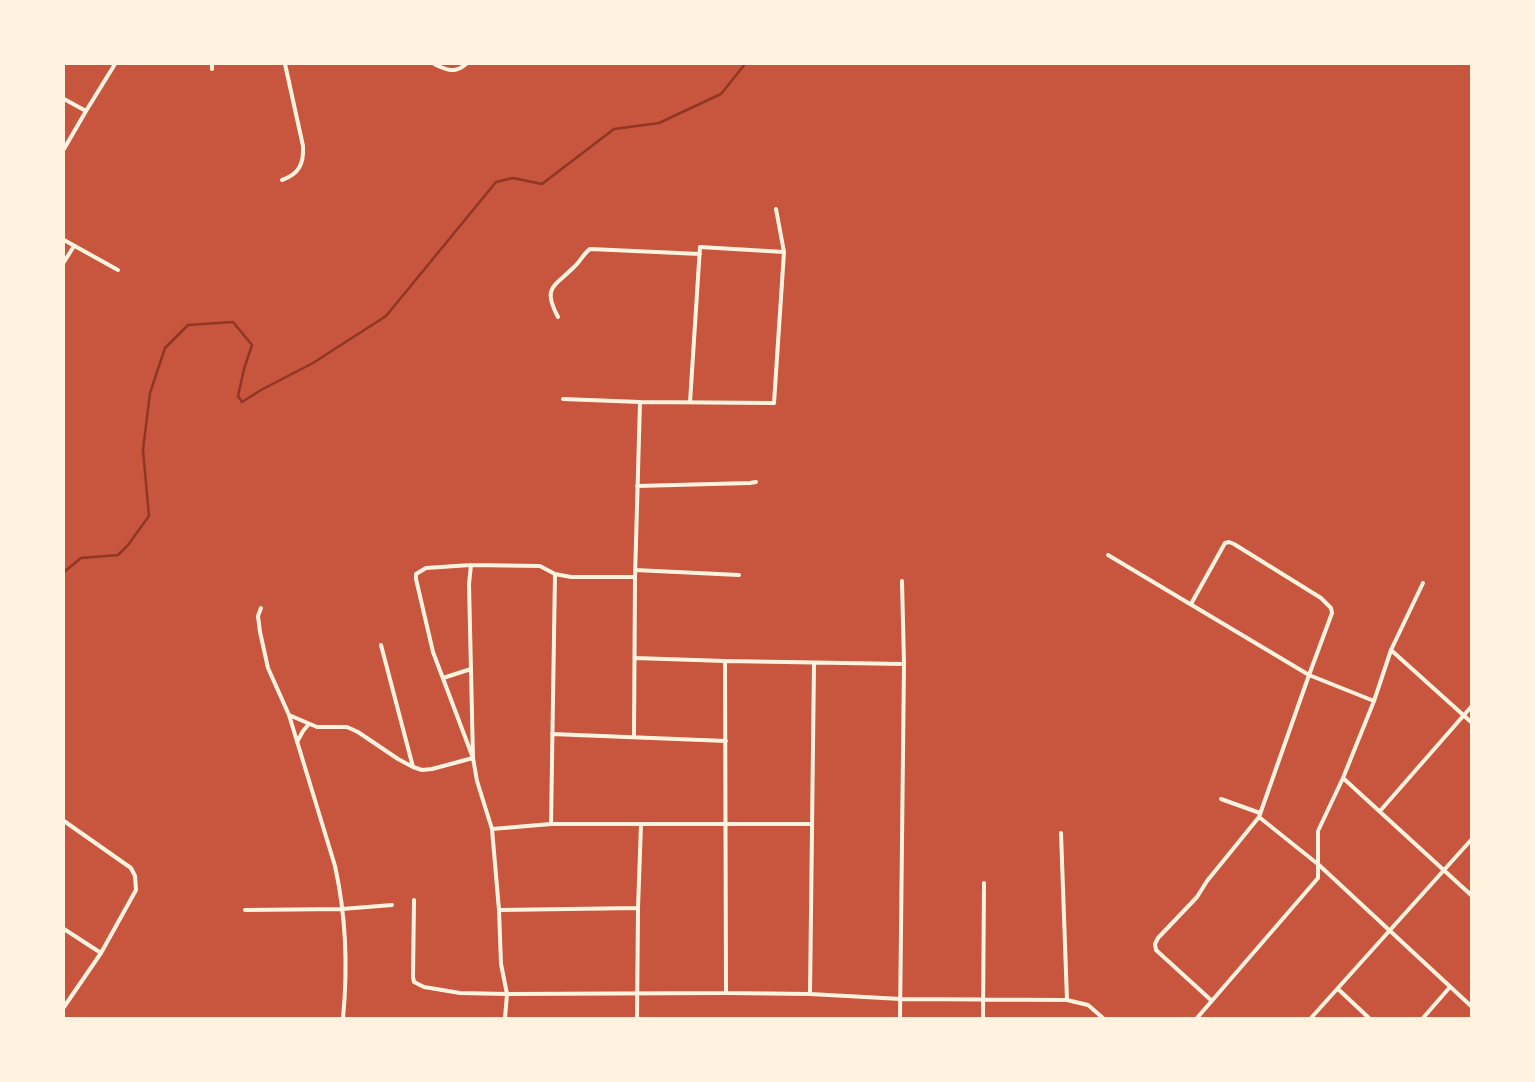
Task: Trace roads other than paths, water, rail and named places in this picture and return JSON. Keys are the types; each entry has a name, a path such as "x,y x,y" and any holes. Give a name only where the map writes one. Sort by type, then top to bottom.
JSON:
{"street":[{"path":"64,149 115,64"},
{"path":"212,64 212,69"},
{"path":"282,180 292,176 300,167 304,157 285,64"},
{"path":"434,64 451,71 461,69 466,64"},
{"path":"64,99 86,111"},
{"path":"563,399 640,402 774,403 784,252 776,209"},
{"path":"64,240 118,270"},
{"path":"64,262 74,246"},
{"path":"690,402 700,248 784,252"},
{"path":"558,317 550,296 552,289 576,266 590,249 700,254"},
{"path":"634,737 635,570 640,402"},
{"path":"637,486 756,482"},
{"path":"1191,604 1225,543 1229,542 1321,598 1331,608 1332,613 1260,815 1207,881 1197,897 1158,938 1155,944 1156,950 1212,1001"},
{"path":"1108,555 1309,675 1374,701"},
{"path":"473,758 433,652 416,574 426,568 471,565 540,566 555,574 572,577 635,577"},
{"path":"471,565 469,584 473,758 477,781 492,829 499,910 501,964 507,994 505,1018"},
{"path":"635,570 739,575"},
{"path":"551,824 555,574"},
{"path":"900,1018 904,664 902,581"},
{"path":"1197,1018 1318,878 1318,831 1343,778 1392,650 1422,583"},
{"path":"261,608 258,616 268,668 289,714 335,866 340,890 347,966 343,1018"},
{"path":"381,645 413,767"},
{"path":"1392,650 1471,722"},
{"path":"634,658 725,662 904,664"},
{"path":"725,662 726,993"},
{"path":"810,994 814,663"},
{"path":"443,678 471,669"},
{"path":"1380,811 1471,707"},
{"path":"289,714 317,727 348,727 398,759 422,770 473,758"},
{"path":"297,742 309,724"},
{"path":"552,734 726,740"},
{"path":"1343,778 1471,894"},
{"path":"1221,799 1260,815 1318,865 1471,1006"},
{"path":"64,821 131,868 135,876 136,890 101,953 64,1007"},
{"path":"492,829 551,824 812,824"},
{"path":"637,1018 641,824"},
{"path":"1061,833 1067,1000"},
{"path":"1311,1018 1471,840"},
{"path":"983,1018 984,883"},
{"path":"414,900 413,977 414,982 424,987 460,993 507,994 726,993 810,994 901,999 1067,1000 1088,1005 1103,1018"},
{"path":"245,910 342,909 392,905"},
{"path":"499,910 638,908"},
{"path":"64,929 101,953"},
{"path":"1423,1018 1450,988"},
{"path":"1338,989 1369,1018"}],"waterway":[{"path":"64,572 81,558 118,555 128,545 149,516 143,450 150,393 165,348 188,325 233,322 252,345 238,396 242,402 313,363 386,316 496,182 513,178 542,184 614,129 659,123 721,94 745,64"}]}
